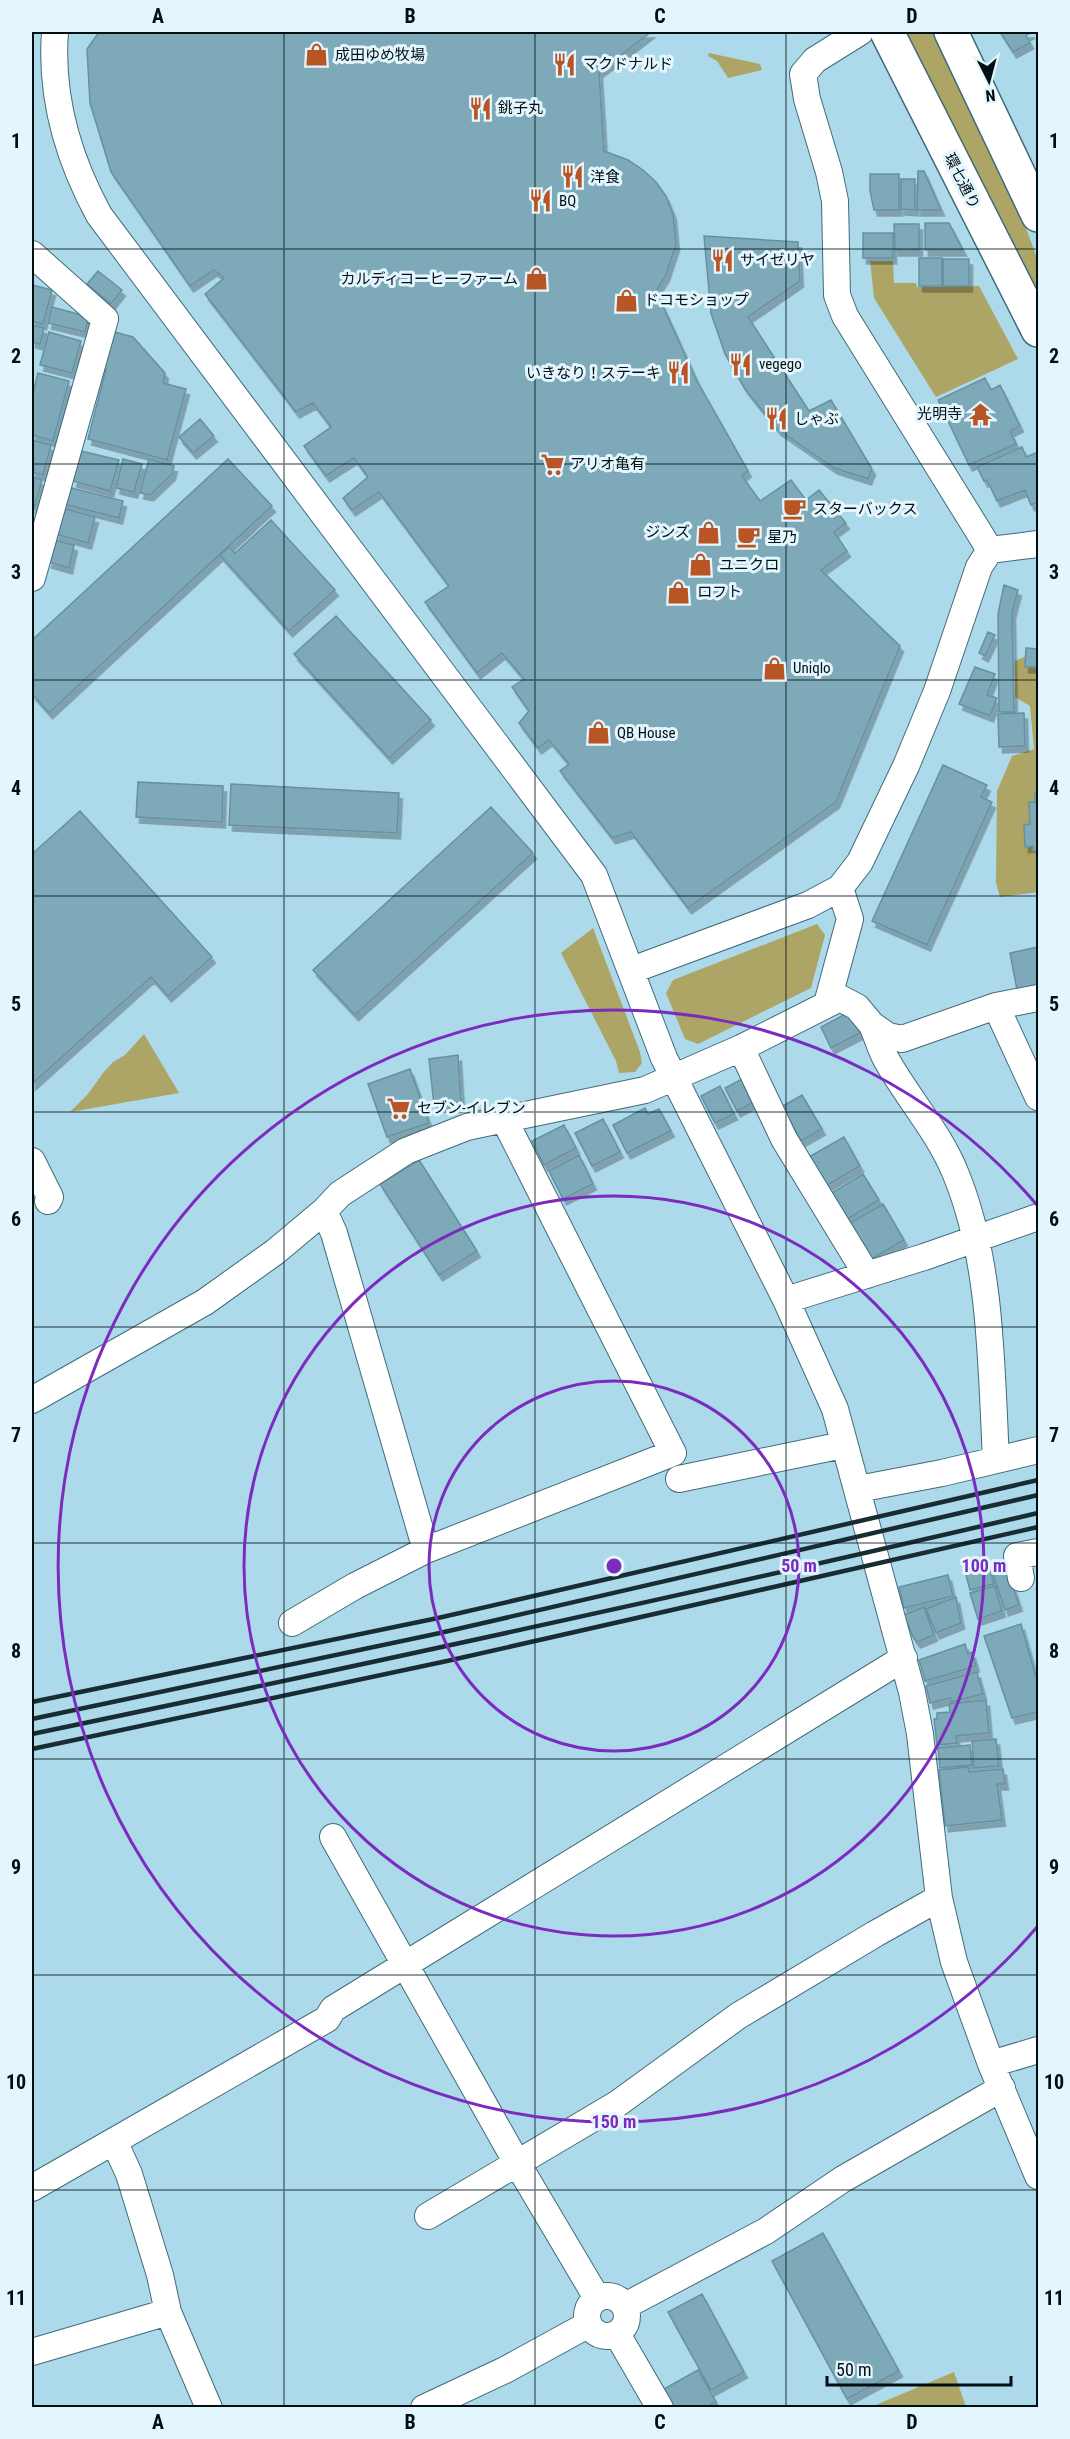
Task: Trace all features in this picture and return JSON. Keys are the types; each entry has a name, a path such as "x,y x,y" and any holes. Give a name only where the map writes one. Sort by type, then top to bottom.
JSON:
{"main road":[{"name":"環七通り","path":"887,32 1038,330"},
{"path":"951,32 1038,215"}],"street":[{"path":"55,32 53,56 59,111 80,180 99,215 594,875 674,1079 786,1300 835,1409 903,1658 920,1734 939,1898 954,1962 991,2064 1038,2176"},
{"path":"860,32 815,60 803,74 807,99 829,172 834,201 837,295 845,316 990,550"},
{"path":"32,254 105,319 32,578"},
{"path":"990,550 1038,544"},
{"path":"632,970 808,906 840,888 860,862 906,766 937,691 980,567 990,550"},
{"path":"827,1004 850,919 840,888"},
{"path":"32,1400 205,1302 276,1252 324,1211 340,1194 406,1151 467,1127 645,1090 741,1048 840,998 856,1006 872,1025 886,1059 955,1171 976,1239 989,1336 996,1460"},
{"path":"872,1025 888,1035 902,1039 996,1006 1038,999"},
{"path":"996,1006 1038,1097"},
{"path":"741,1048 784,1139 867,1275"},
{"path":"292,1623 355,1586 426,1550 673,1453 504,1119"},
{"path":"32,1161 50,1197 48,1202"},
{"path":"324,1211 334,1233 426,1550"},
{"path":"786,1300 1038,1217"},
{"path":"667,1456 689,1477 843,1445"},
{"path":"858,1489 1038,1450"},
{"path":"1021,1578 1017,1556 1038,1552"},
{"path":"32,2188 327,2019 333,2009 903,1658"},
{"path":"333,1837 517,2163 597,2298"},
{"path":"428,2216 617,2104 738,2016 939,1898"},
{"path":"991,2064 1038,2050"},
{"path":"625,2306 766,2230 843,2179 1002,2088"},
{"path":"114,2141 129,2174 160,2275 168,2312 209,2408"},
{"path":"609,2296 616,2298 625,2306 626,2324 617,2334 606,2336 599,2334 589,2324 587,2314 597,2298 609,2296"},
{"path":"32,2352 168,2312"},
{"path":"424,2408 506,2370 589,2324"},
{"path":"617,2334 660,2408"}],"shaded area":[{"path":"902,32 937,32 1004,168 1038,261 1038,304"},
{"path":"709,53 760,64 762,70 728,78 717,61 708,56"},
{"path":"870,261 893,261 894,283 916,283 917,287 979,286 1018,359 936,397 874,298"},
{"path":"1038,651 1038,892 1000,897 996,883 997,791 1012,756 1034,749 1030,706 1015,697 1015,661"},
{"path":"817,924 825,935 811,988 698,1044 685,1039 666,993 673,980"},
{"path":"593,928 640,1052 642,1063 635,1072 619,1073 616,1061 561,953"},
{"path":"144,1034 179,1093 70,1112 88,1094 113,1062 125,1055"},
{"path":"954,2372 966,2407 871,2407"}],"building":[{"name":"アリオ亀有","path":"99,32 651,32 599,72 604,151 628,160 643,170 666,196 673,214 676,245 666,275 656,291 697,381 748,471 742,476 760,501 791,480 806,500 819,490 846,523 834,532 847,551 821,570 900,646 836,802 688,908 631,832 612,838 560,771 569,764 549,740 538,748 519,723 529,711 512,687 524,679 502,653 477,673 425,602 449,586 379,492 352,510 343,498 368,477 354,458 326,476 304,446 331,427 313,403 296,412 205,294 224,278 214,270 190,286 111,172 90,103 87,49"},
{"path":"1000,32 1032,32 1026,35 1030,43 1013,52"},
{"path":"918,171 924,171 941,210 917,210"},
{"path":"870,174 899,174 899,210 874,210 870,191"},
{"path":"901,179 915,179 915,210 901,209"},
{"path":"925,223 949,223 963,250 925,250"},
{"path":"894,224 919,224 919,250 895,250"},
{"path":"863,233 893,233 893,258 863,258"},
{"path":"704,236 798,242 800,281 748,317 809,411 831,400 872,469 868,479 834,468 777,429 745,389 725,354 711,313"},
{"path":"919,258 942,258 942,286 919,286"},
{"path":"943,259 969,259 969,286 943,286"},
{"path":"98,271 122,290 111,304 87,284"},
{"path":"32,285 52,290 43,324 32,321"},
{"path":"52,307 89,317 85,332 48,323"},
{"path":"32,325 44,328 40,344 32,342"},
{"path":"111,331 133,337 165,373 163,383 186,389 167,460 88,439 106,369 101,368"},
{"path":"49,332 81,341 72,373 40,365"},
{"path":"38,373 69,381 53,441 32,435 32,397"},
{"path":"985,378 991,390 1000,385 1020,426 1010,431 1016,444 969,465 938,400"},
{"path":"200,419 214,436 193,453 179,437"},
{"path":"32,440 51,445 43,475 32,472"},
{"path":"1022,447 1026,457 1038,452 1038,502 1031,505 1025,490 997,501 987,480 984,481 977,467"},
{"path":"81,451 119,460 110,491 73,481"},
{"path":"123,459 142,464 134,492 116,488"},
{"path":"149,459 174,466 172,474 150,495 140,493"},
{"path":"228,459 272,506 49,713 32,694 32,640"},
{"path":"32,477 42,480 34,509 32,508"},
{"path":"68,487 123,501 119,518 63,504"},
{"path":"62,508 95,517 88,543 55,534"},
{"path":"271,520 335,590 289,631 220,555 229,547 235,553"},
{"path":"54,540 74,545 69,568 48,562"},
{"path":"1004,585 1018,590 1012,613 1014,712 999,712 998,614"},
{"path":"336,616 431,720 389,758 294,654"},
{"path":"988,632 995,635 985,656 979,653"},
{"path":"1026,648 1038,649 1038,667 1025,667"},
{"path":"975,667 995,674 987,695 997,698 990,716 959,704"},
{"path":"1024,713 1025,746 999,747 998,714"},
{"path":"943,765 987,785 981,797 992,802 927,945 872,921"},
{"path":"138,782 223,786 222,822 136,817"},
{"path":"231,784 399,793 397,833 229,825"},
{"path":"1035,792 1038,792 1038,851 1033,851 1033,846 1025,847 1024,825 1030,824 1029,802 1035,802"},
{"path":"491,807 533,853 355,1015 313,970"},
{"path":"80,811 212,957 168,996 151,977 32,1084 32,854"},
{"path":"1038,947 1038,986 1017,990 1010,953"},
{"path":"851,1011 862,1032 831,1048 821,1027"},
{"path":"458,1055 461,1102 434,1105 429,1059"},
{"path":"410,1069 429,1123 387,1137 368,1084"},
{"path":"744,1078 756,1101 737,1111 725,1088"},
{"path":"720,1086 734,1114 715,1123 701,1096"},
{"path":"802,1095 822,1129 801,1141 781,1107"},
{"path":"645,1108 648,1114 659,1109 671,1131 627,1153 613,1125"},
{"path":"603,1119 620,1152 592,1166 575,1133"},
{"path":"564,1125 576,1148 544,1165 532,1141"},
{"path":"844,1137 860,1166 824,1187 807,1158"},
{"path":"579,1155 593,1184 563,1199 549,1171"},
{"path":"419,1160 477,1251 439,1275 380,1184"},
{"path":"863,1174 879,1200 846,1220 830,1194"},
{"path":"883,1204 904,1240 870,1260 848,1224"},
{"path":"988,1563 994,1584 970,1590 964,1568"},
{"path":"1005,1563 1019,1605 1005,1610 991,1568"},
{"path":"948,1575 953,1596 904,1608 899,1587"},
{"path":"995,1586 1002,1611 978,1619 970,1593"},
{"path":"956,1597 961,1623 936,1633 926,1609"},
{"path":"924,1607 934,1635 917,1642 904,1615"},
{"path":"1021,1624 1038,1684 1038,1712 1012,1718 984,1636"},
{"path":"965,1644 968,1654 972,1652 976,1666 925,1681 919,1660"},
{"path":"977,1672 983,1694 951,1702 950,1698 930,1703 926,1686"},
{"path":"986,1700 989,1733 956,1736 957,1743 937,1745 934,1719 937,1719 937,1713 950,1712 949,1704"},
{"path":"996,1739 999,1766 974,1768 972,1741"},
{"path":"970,1745 972,1765 940,1768 938,1748"},
{"path":"968,1767 969,1772 1003,1769 1005,1784 997,1784 1002,1820 945,1826 939,1770"},
{"path":"823,2233 899,2371 847,2399 772,2261"},
{"path":"702,2294 744,2372 711,2390 668,2312"},
{"path":"698,2370 716,2402 705,2408 672,2408 662,2390"}],"railway":[{"path":"32,1702 438,1618 1038,1480"},
{"path":"32,1719 440,1633 1038,1495"},
{"path":"32,1734 787,1571 1038,1513"},
{"path":"32,1749 447,1661 1038,1527"}],"place":[{"name":"成田ゆめ牧場","path":"317,55"},
{"name":"マクドナルド","path":"565,64"},
{"name":"銚子丸","path":"480,108"},
{"name":"洋食","path":"572,177"},
{"name":"BQ","path":"541,201"},
{"name":"サイゼリヤ","path":"722,260"},
{"name":"カルディコーヒーファーム","path":"536,279"},
{"name":"ドコモショップ","path":"626,300"},
{"name":"vegego","path":"741,364"},
{"name":"いきなり！ステーキ","path":"679,373"},
{"name":"光明寺","path":"980,414"},
{"name":"しゃぶ","path":"776,419"},
{"name":"アリオ亀有","path":"552,464"},
{"name":"スターバックス","path":"795,509"},
{"name":"ジンズ","path":"708,532"},
{"name":"星乃","path":"749,537"},
{"name":"ユニクロ","path":"701,565"},
{"name":"ロフト","path":"679,592"},
{"name":"Uniqlo","path":"775,668"},
{"name":"QB House","path":"599,733"},
{"name":"セブン-イレブン","path":"399,1108"}]}
